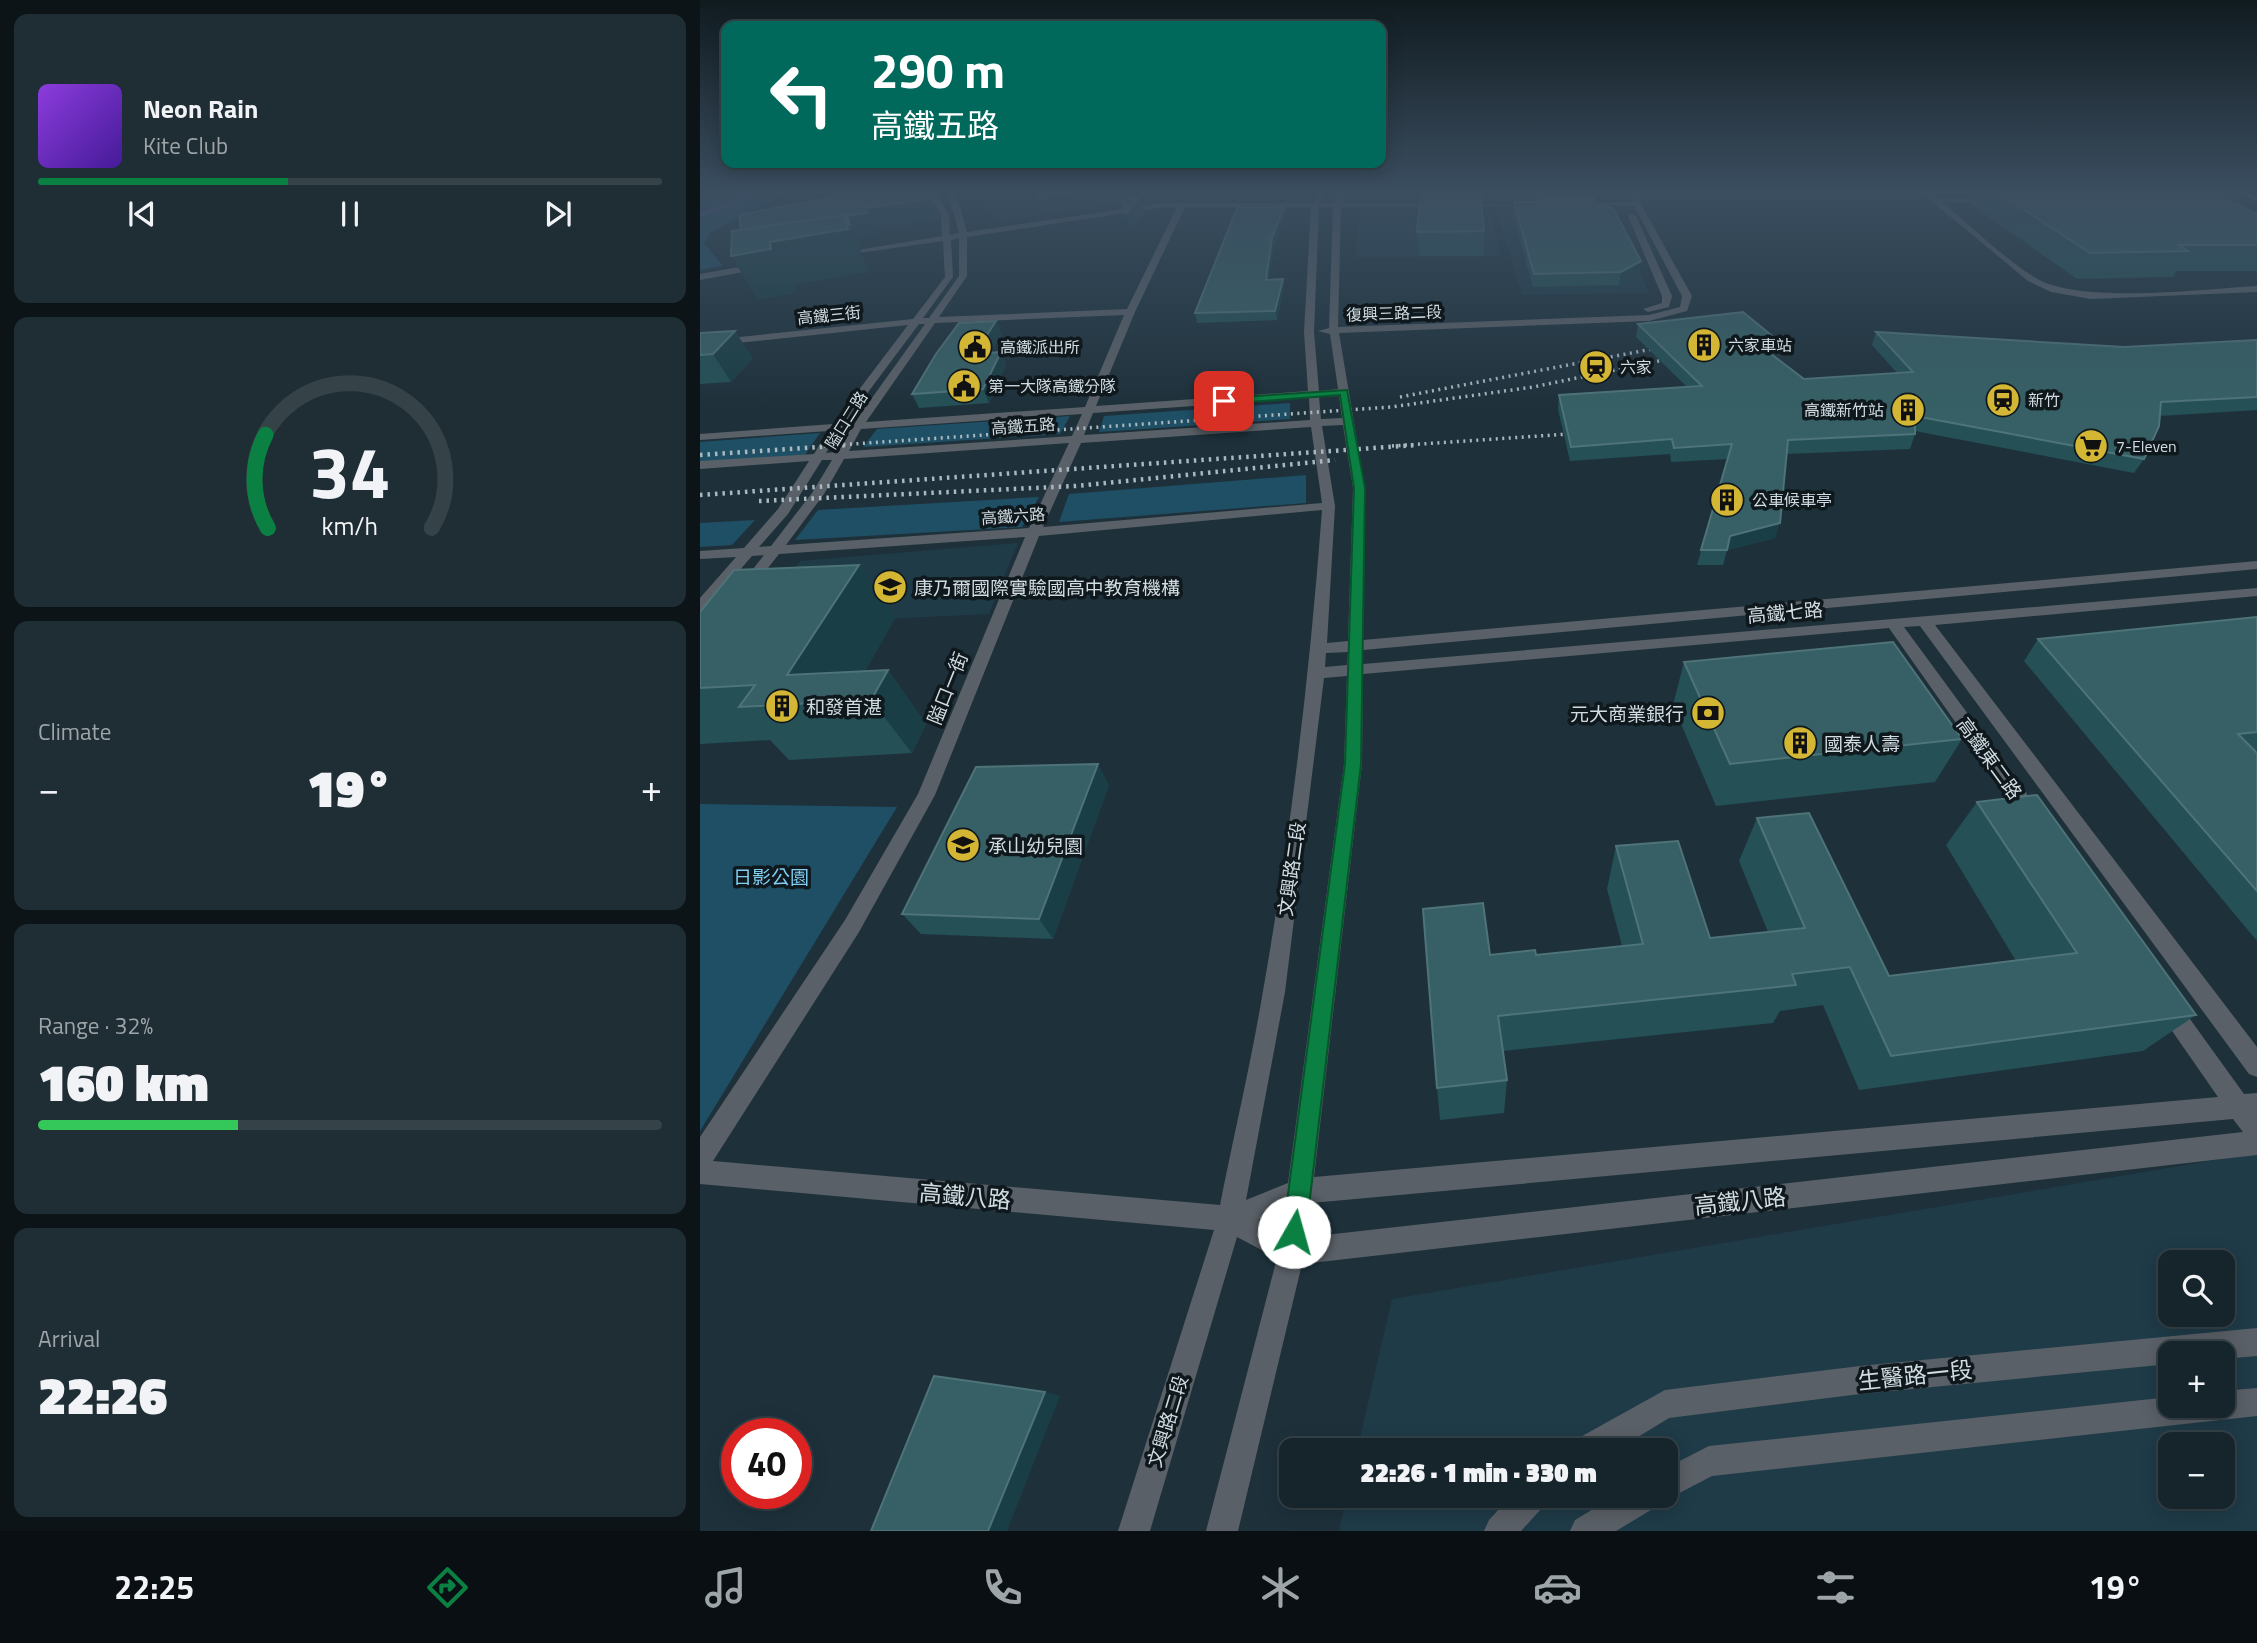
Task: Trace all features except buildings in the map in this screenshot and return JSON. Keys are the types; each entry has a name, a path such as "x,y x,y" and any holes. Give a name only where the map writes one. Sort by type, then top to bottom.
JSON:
{"street":[{"path":"700,274 756,264"},
{"name":"隘口二路","path":"700,607 783,511 837,427 948,277 948,264"},
{"name":"隘口二路","path":"734,602 806,510 858,425 934,320 962,276 962,264"},
{"name":"隘口一街","path":"700,1159 852,926 926,795 1034,532 1078,438 1152,264"},
{"name":"文興路二段","path":"1134,1531 1230,1219 1273,992 1319,649 1329,506 1315,422 1309,329 1313,264"},
{"path":"1222,1531 1292,1252 1353,764 1359,488 1334,328 1337,264"},
{"name":"復興三路二段","path":"1334,328 1655,309 1666,305 1667,296 1655,264"},
{"name":"復興三路二段","path":"1309,329 1671,315 1684,309 1687,296 1669,264"},
{"path":"2015,264 2031,279 2054,290 2091,296 2257,289"},
{"path":"2025,264 2061,287 2094,292 2257,284"},
{"name":"高鐵三街","path":"700,344 917,321 1130,312"},
{"name":"高鐵五路","path":"700,437 1344,392"},
{"name":"高鐵五路","path":"700,465 1348,421"},
{"name":"高鐵六路","path":"700,555 1034,532 1329,506"},
{"path":"783,511 806,510"},
{"name":"高鐵七路","path":"1319,649 2257,565"},
{"name":"高鐵七路","path":"1316,673 2257,592"},
{"name":"高鐵東二路","path":"1924,621 2257,1066"},
{"name":"高鐵東二路","path":"1894,624 2042,831"},
{"path":"2156,989 2249,1106 2257,1132"},
{"name":"高鐵八路","path":"1230,1219 1299,1191 2249,1106"},
{"name":"高鐵八路","path":"700,1172 1230,1219 1292,1252 2257,1143"},
{"name":"生醫路一段","path":"1608,1438 1665,1404 1860,1380 2257,1342"},
{"path":"1678,1478 1709,1461 2257,1402"},
{"path":"1500,1531 1521,1508"},
{"path":"1586,1531 1625,1508"}],"shaded area":[{"path":"1513,264 1636,264 1649,293 1522,295"},
{"name":"康乃爾國際實驗國高中教育機構","path":"1018,543 989,614 755,625 800,561"},
{"path":"2257,1153 2257,1531 1339,1531 1344,1508 1678,1508 1678,1438 1360,1438 1392,1299"}],"green space":[{"path":"700,264 723,266 700,270"},
{"path":"1290,403 1290,419 1099,432 1104,416"},
{"path":"1070,416 1060,434 863,447 877,429"},
{"path":"820,433 805,455 700,462 700,442"},
{"path":"1306,475 1306,503 1059,522 1069,494"},
{"path":"1039,497 1022,527 795,540 818,510"},
{"path":"755,520 732,545 700,547 700,523"},
{"name":"日影公園","path":"700,804 897,807 700,1131"}],"railway":[{"path":"1400,397 1668,346"},
{"path":"824,446 1391,407 1533,387 1678,357"},
{"path":"1392,446 1583,433"},
{"path":"700,455 849,445"},
{"path":"700,495 1417,445"},
{"path":"759,501 1076,486 1335,460"}],"place":[{"name":"六家車站","path":"1704,345"},
{"name":"高鐵派出所","path":"975,347"},
{"name":"六家","path":"1596,367"},
{"name":"第一大隊高鐵分隊","path":"964,386"},
{"name":"新竹","path":"2003,400"},
{"name":"高鐵新竹站","path":"1908,410"},
{"name":"7-Eleven","path":"2091,446"},
{"name":"公車候車亭","path":"1727,500"},
{"name":"康乃爾國際實驗國高中教育機構","path":"890,587"},
{"name":"和發首湛","path":"782,706"},
{"name":"元大商業銀行","path":"1708,713"},
{"name":"國泰人壽","path":"1800,743"},
{"name":"承山幼兒園","path":"963,845"}],"route":[{"path":"1224,401 1344,392 1359,488 1353,764 1294,1232"}]}
